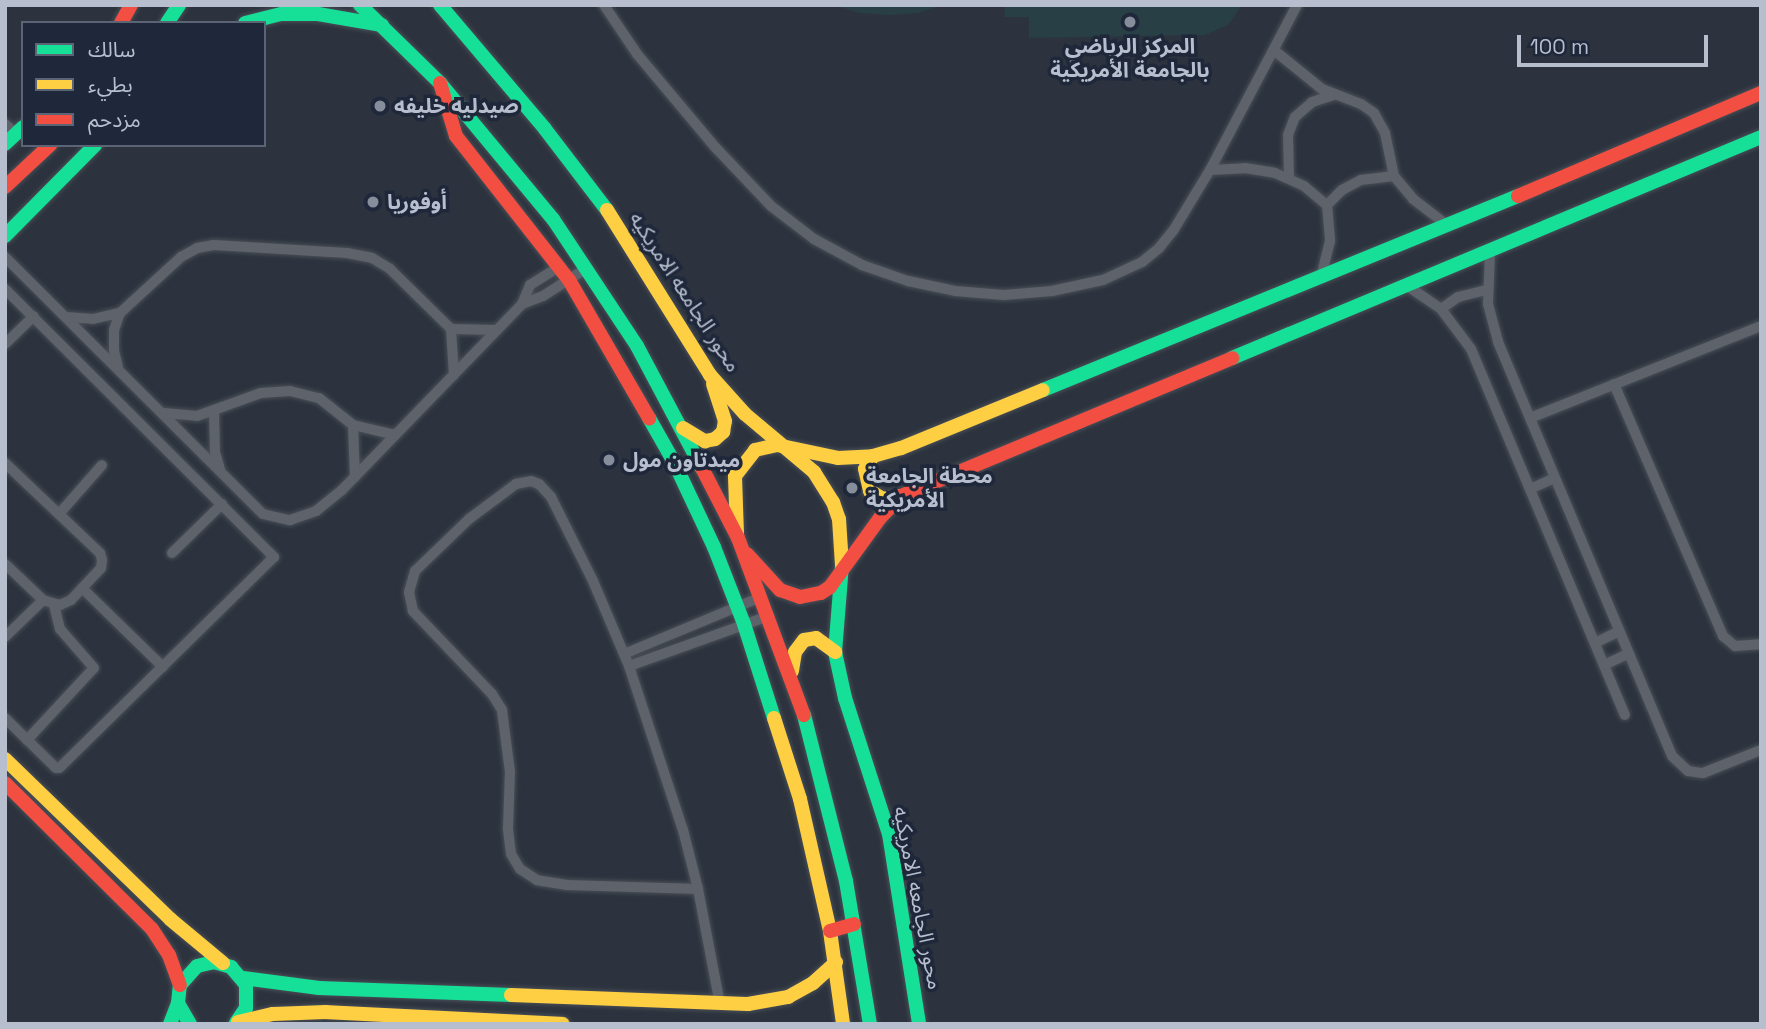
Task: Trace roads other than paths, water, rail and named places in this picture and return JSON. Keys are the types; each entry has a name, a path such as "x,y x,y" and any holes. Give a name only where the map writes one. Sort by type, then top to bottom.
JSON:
{"main road":[{"path":"122,21 131,5"},
{"path":"168,21 180,5"},
{"path":"360,5 384,25 440,83 517,172 587,268 636,346 740,543 792,674 836,835 870,1024"},
{"name":"محور الجامعه الامريكيه","path":"440,5 545,129 606,208 710,375 745,414 814,472 833,502 842,536 835,652 845,698 889,834 919,1024"},
{"path":"253,21 282,14 318,14 384,25"},
{"path":"440,83 456,136 569,280 674,462 714,547 744,624 786,748 830,931 843,1024"},
{"path":"901,496 867,532 830,587 811,596 790,595 772,583 740,543 734,487 740,466 755,450 766,446 787,447 821,457 873,456 901,448 1447,225 1761,93"},
{"path":"873,456 865,469 870,491 883,499 901,496 937,478 1490,252 1761,137"},
{"path":"5,187 48,147"},
{"path":"5,236 93,147"},
{"path":"681,427 705,441 715,439 723,432 725,421 710,375"},
{"path":"792,674 795,652 804,640 816,638 835,652"},
{"path":"5,759 170,919 243,978 319,988 720,1004 765,1003 788,997 813,983 836,962"},
{"path":"5,783 152,929 169,956 180,985 178,1003 170,1024"},
{"path":"830,931 854,924"},
{"path":"180,985 197,966 223,963"},
{"path":"237,1023 248,1001 243,978"},
{"path":"178,1003 190,1024"},
{"path":"237,1023 289,1013 421,1021 563,1024"}],"street":[{"path":"604,5 650,70 716,148 771,205 814,239 838,253 908,281 955,291 1004,295 1052,291 1103,281 1142,262 1159,248 1173,232 1210,170 1297,5"},
{"path":"1275,51 1334,95 1362,104 1374,113 1385,133 1394,176 1413,199 1447,225"},
{"path":"1289,178 1288,135 1295,117 1312,102 1334,95"},
{"path":"1210,170 1260,170 1289,178 1327,205"},
{"path":"1321,277 1330,242 1327,205 1342,190 1362,180 1394,176"},
{"path":"119,371 114,351 114,330 120,313 181,257 197,248 214,245 347,253 372,258 390,269 451,329 454,375"},
{"path":"1490,252 1488,290 1498,342 1672,756 1681,767 1695,773 1710,772 1761,750"},
{"path":"5,257 263,513 290,520 316,511 355,477 522,304 530,285 559,267"},
{"path":"522,304 533,301 587,268"},
{"path":"1406,285 1441,309 1471,349 1625,715"},
{"path":"5,289 274,559 57,768 5,718"},
{"path":"1441,309 1458,297 1488,290"},
{"path":"66,317 93,319 120,313"},
{"path":"5,344 34,316"},
{"path":"1530,418 1761,326"},
{"path":"451,329 497,330"},
{"path":"1614,384 1723,636 1735,646 1761,644"},
{"path":"162,413 197,416 214,412 254,395 290,391 319,398 353,425 395,435"},
{"path":"214,412 215,452 220,471"},
{"path":"353,425 355,477"},
{"path":"5,463 100,553 101,568 66,604 54,605 43,600 5,564"},
{"path":"59,513 102,465"},
{"path":"1530,489 1555,478"},
{"path":"698,889 567,885 537,880 520,869 511,854 510,772 502,710 492,694 413,611 410,581 415,571 496,496 516,484 531,481 539,484 551,497 629,666 670,785 698,889 720,1004"},
{"path":"172,553 222,504"},
{"path":"82,588 163,667"},
{"path":"624,654 761,597"},
{"path":"5,637 43,600"},
{"path":"27,740 94,668 60,629 54,605"},
{"path":"629,666 769,616"},
{"path":"708,619 714,634"},
{"path":"1595,643 1618,632"},
{"path":"1604,665 1628,654"}],"place":[{"name":"المركز الرياضي بالجامعة الأمريكية","path":"1130,22"},
{"name":"صيدليه خليفه","path":"380,106"},
{"name":"أوفوريا","path":"373,202"},
{"name":"ميدتاون مول","path":"609,460"},
{"name":"محطة الجامعة الأمريكية","path":"852,488"}]}
